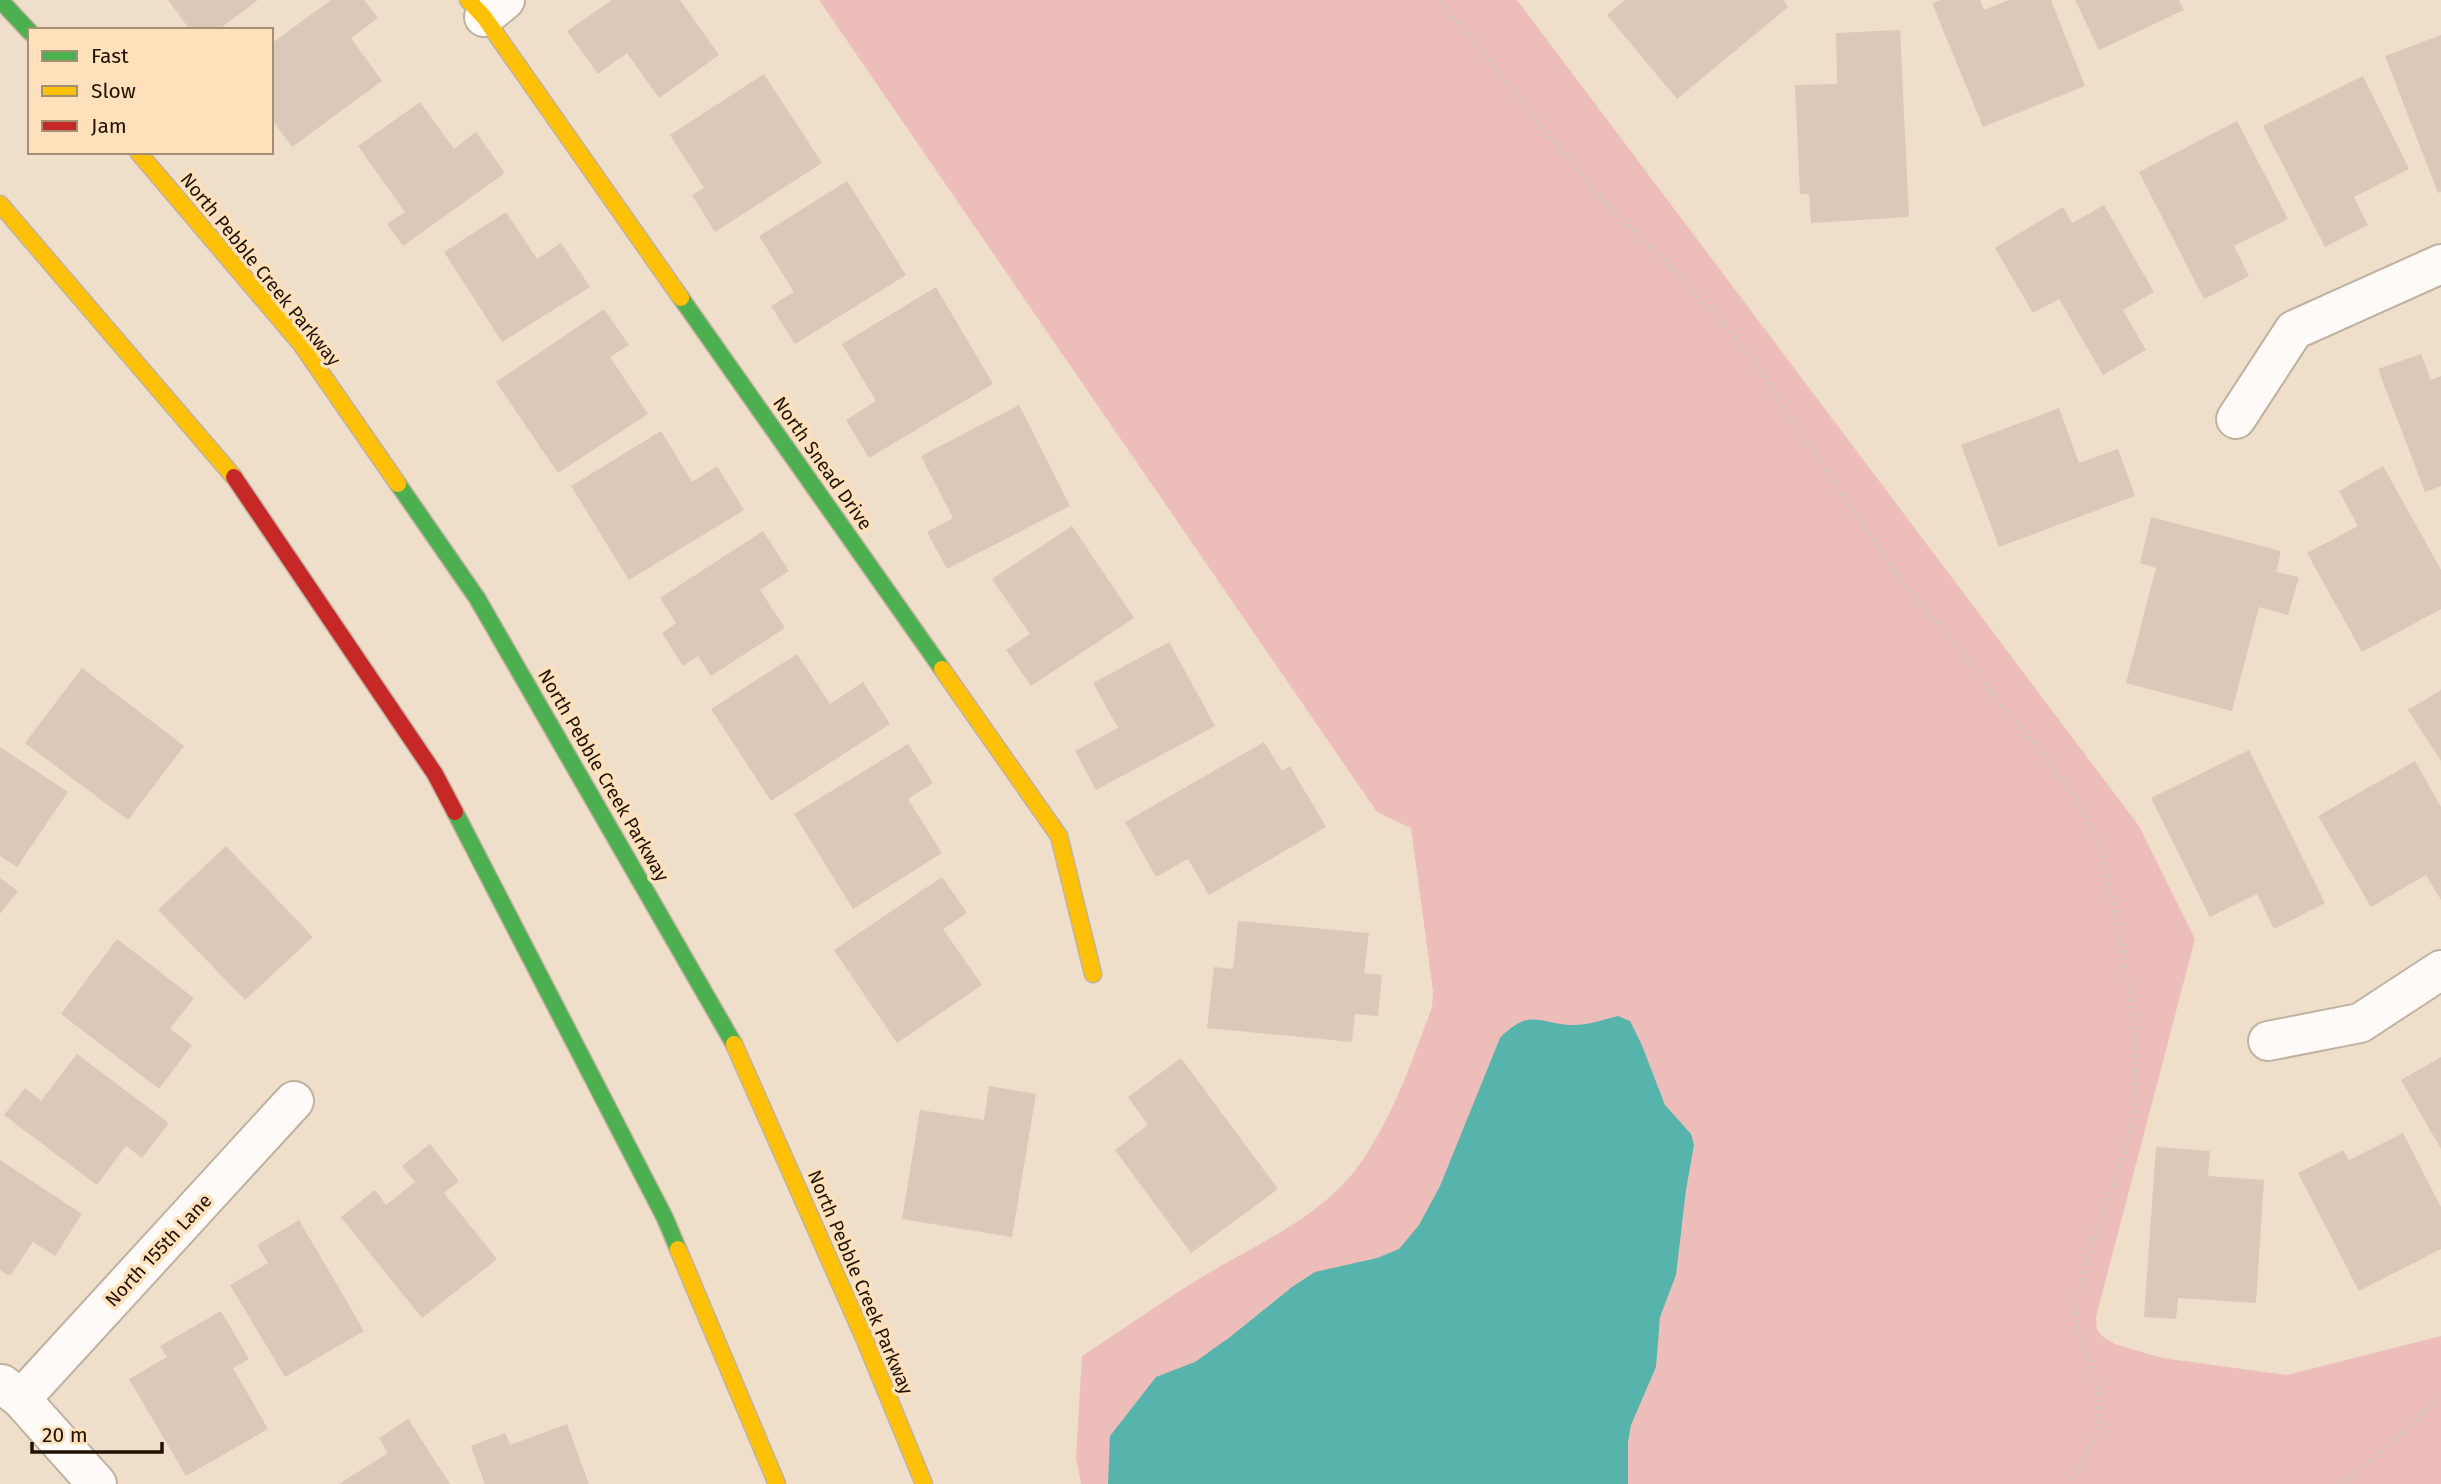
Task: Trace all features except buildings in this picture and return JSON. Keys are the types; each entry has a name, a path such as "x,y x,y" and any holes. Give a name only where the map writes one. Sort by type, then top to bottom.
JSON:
{"main road":[{"path":"0,0 28,30"},
{"name":"North Snead Drive","path":"486,6 1059,836 1093,974"},
{"name":"North Pebble Creek Parkway","path":"140,154 301,344 477,598 735,1046 864,1338 924,1484"},
{"path":"0,204 235,478 435,774 665,1218 777,1484"}],"street":[{"path":"2236,419 2294,330 2441,264"},
{"path":"2268,1041 2360,1023 2441,970"},
{"name":"North 155th Lane","path":"10,1391 294,1101"},
{"path":"10,1391 97,1484"}],"path":[{"path":"1440,0 1594,191 1680,276 1729,330 1756,365 1891,567 2052,766 2090,824 2107,876 2124,960 2132,1010 2136,1089 2131,1126 2121,1164 2089,1258 2077,1311 2080,1341 2098,1390 2101,1408 2099,1426 2094,1442 2068,1484"},
{"path":"2341,1484 2403,1433 2441,1395"}],"shaded area":[{"path":"819,0 1517,0 2139,826 2195,939 2096,1317 2097,1329 2102,1336 2115,1344 2162,1358 2287,1375 2441,1336 2441,1484 1081,1484 1076,1457 1082,1356 1187,1287 1311,1212 1349,1178 1385,1122 1432,1007 1433,991 1411,828 1377,812"}],"water":[{"path":"1618,1016 1630,1021 1665,1105 1691,1134 1694,1145 1676,1275 1660,1317 1656,1367 1631,1425 1628,1442 1628,1484 1108,1484 1110,1436 1156,1377 1195,1362 1315,1272 1377,1258 1399,1249 1419,1225 1440,1186 1500,1038 1511,1028 1527,1020 1579,1025"}],"traffic: fast":[{"path":"0,0 28,30"},
{"path":"681,298 942,669"},
{"path":"398,484 477,598 734,1044"},
{"path":"455,812 665,1218 678,1249"}],"traffic: slow":[{"path":"468,0 484,17 681,298"},
{"path":"140,154 301,344 398,484"},
{"path":"0,204 234,477"},
{"path":"942,669 1059,836 1093,974"},
{"path":"734,1044 864,1338 924,1484"},
{"path":"678,1249 777,1484"}],"traffic: jam":[{"path":"234,477 435,774 455,812"}]}
